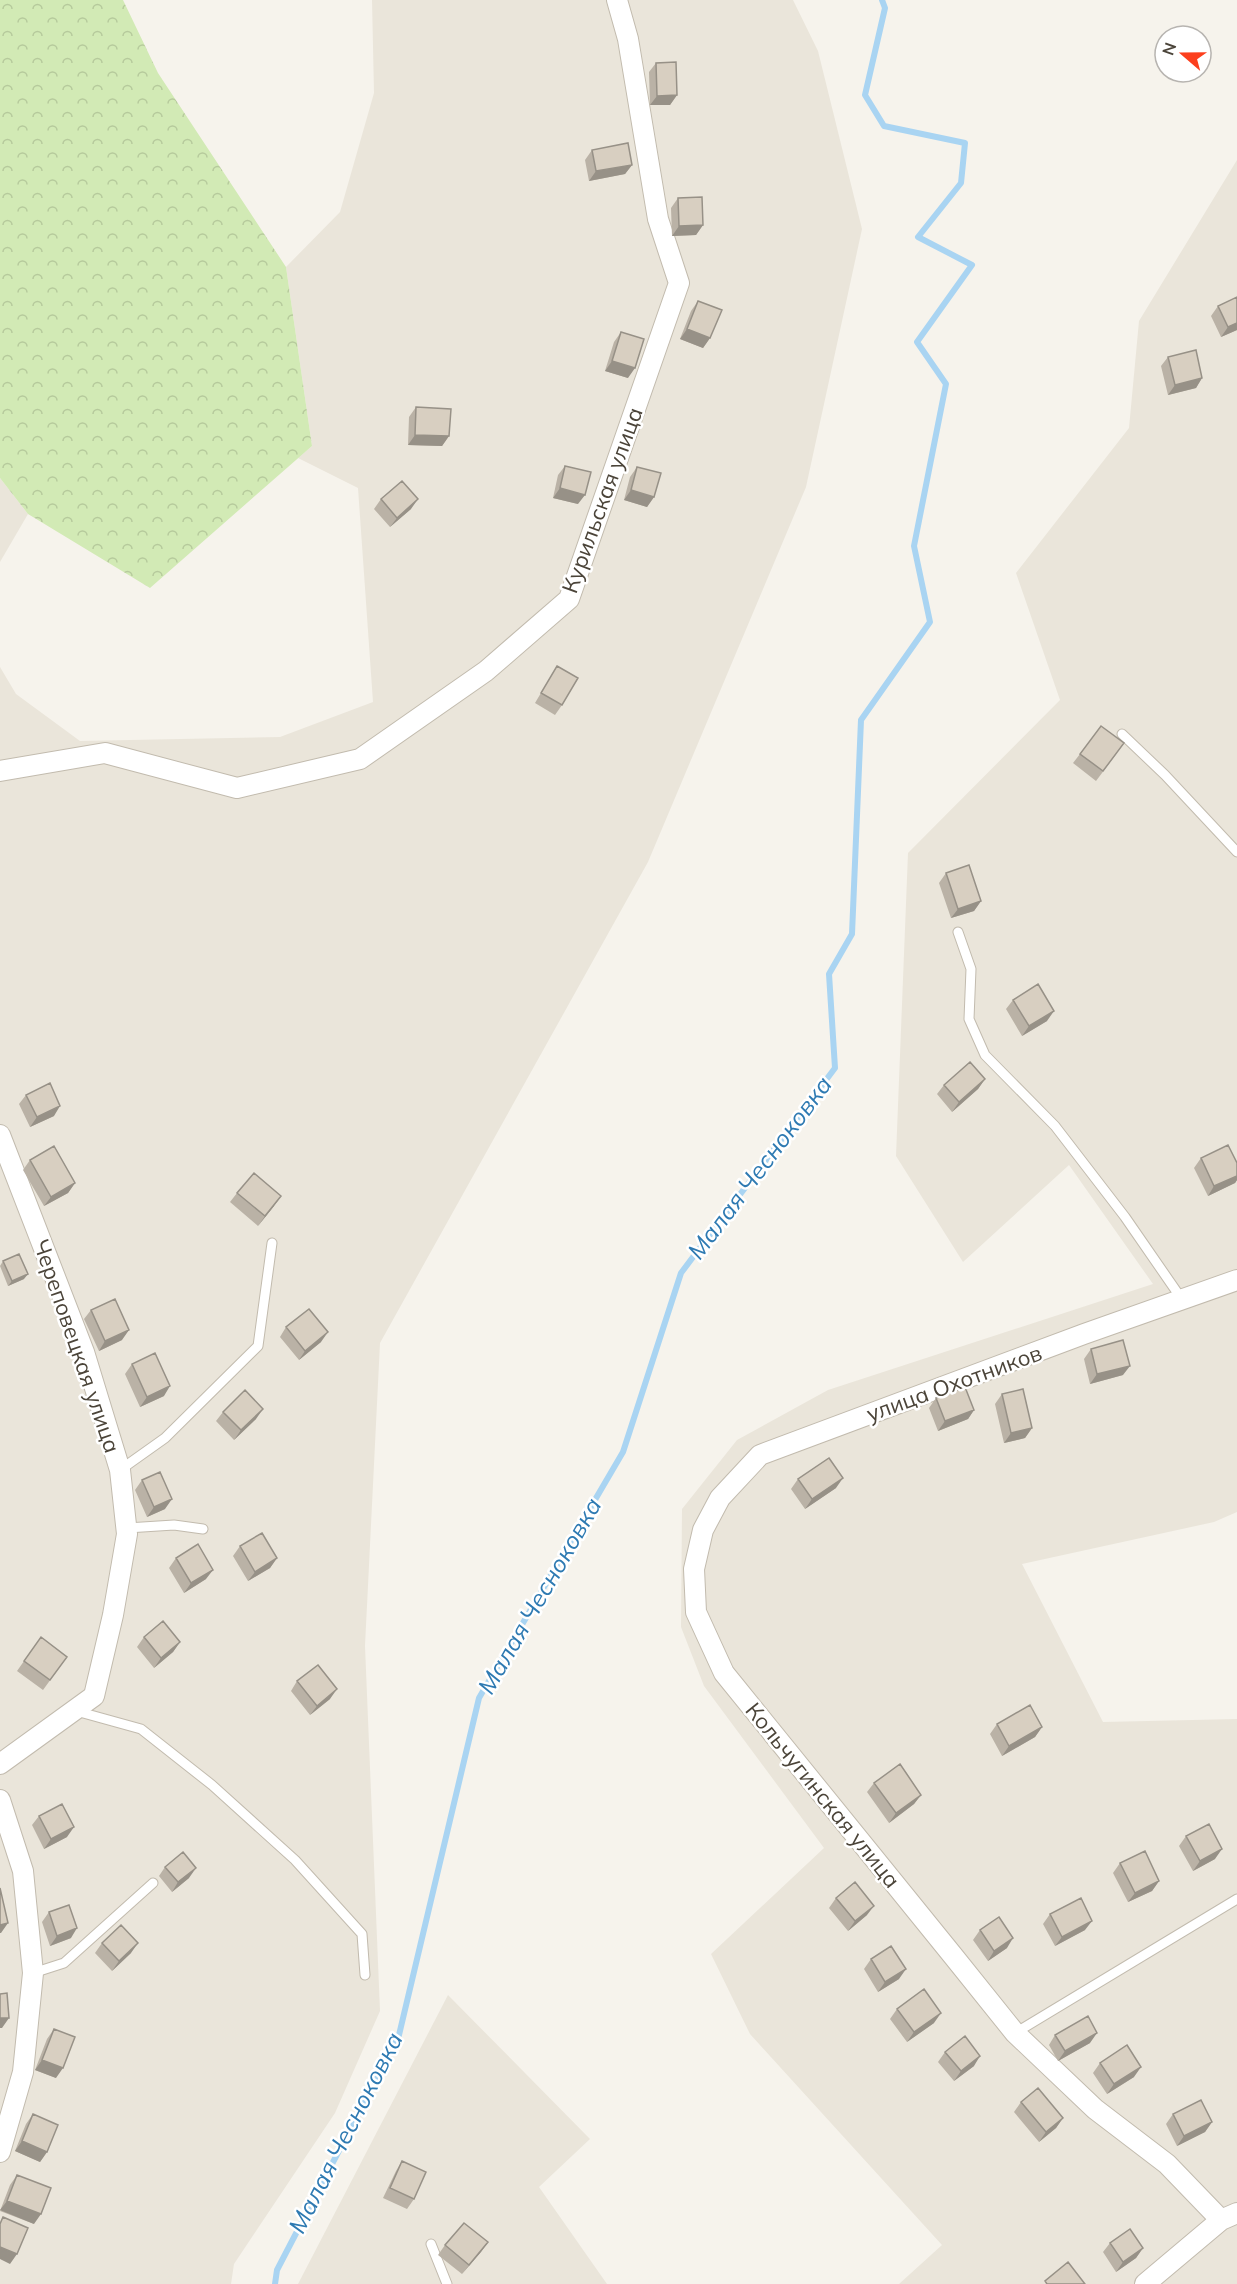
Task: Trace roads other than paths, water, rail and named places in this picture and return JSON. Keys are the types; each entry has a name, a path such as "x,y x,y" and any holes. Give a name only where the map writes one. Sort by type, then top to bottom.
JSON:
{"street":[{"name":"Курильская улица","path":"0,771 105,753 237,788 360,759 486,671 569,599 679,283 658,219 628,39 617,0"},
{"name":"Череповецкая улица","path":"0,1135 84,1352 120,1470 128,1534 113,1615 94,1696 0,1764"},
{"name":"улица Охотников","path":"703,1530 720,1498 759,1455 1181,1298 1237,1280"},
{"name":"Кольчугинская улица","path":"703,1530 694,1569 696,1612 724,1673 1015,2033 1095,2109 1167,2164 1229,2216"},
{"path":"0,1800 23,1871 33,1973 23,2072 0,2152"},
{"path":"1145,2284 1229,2216"}],"lane":[{"path":"1122,734 1165,775 1237,852"},
{"path":"958,932 971,969 969,1019 984,1055 1055,1126 1125,1217 1181,1298"},
{"path":"120,1470 165,1438 258,1346 272,1243"},
{"path":"127,1528 174,1525 203,1529"},
{"path":"73,1711 141,1729 220,1792 295,1860 362,1934 365,1975"},
{"path":"33,1973 63,1963 153,1883"},
{"path":"1015,2033 1237,1899"},
{"path":"431,2244 447,2284"}],"waterway":[{"name":"Малая Чесноковка","path":"275,2284 277,2270 399,2035 479,1698 623,1452 681,1273 835,1068 829,974 852,934 861,720 930,622 914,546 946,384 917,342 972,265 918,237 961,183 965,143 884,126 865,95 885,8 882,0"}]}
